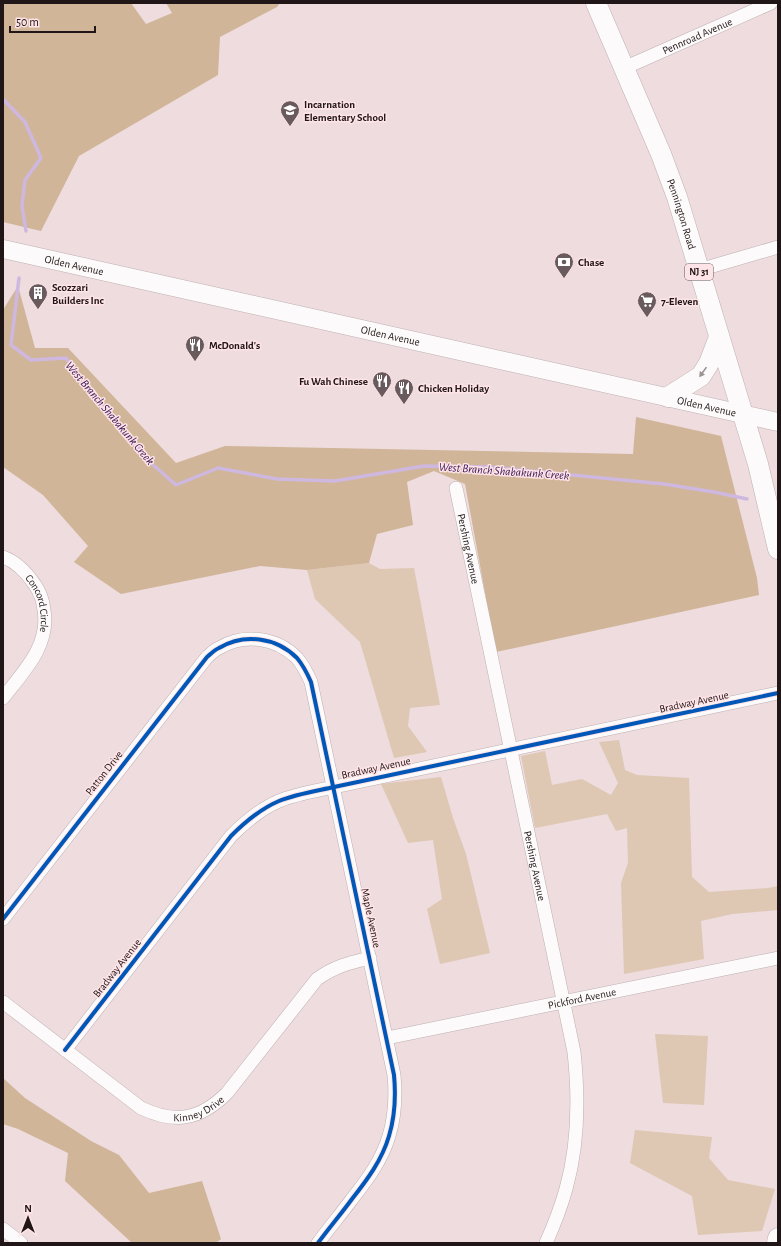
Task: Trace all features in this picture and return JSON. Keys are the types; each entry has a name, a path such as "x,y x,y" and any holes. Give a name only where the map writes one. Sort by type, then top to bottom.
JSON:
{"main road":[{"name":"Pennington Road","path":"596,3 661,154 677,197 758,464 778,549"},
{"name":"Olden Avenue","path":"3,249 778,422"},
{"path":"668,397 701,376 709,363 719,337"},
{"path":"777,1243 778,1238"}],"street":[{"name":"Pennroad Avenue","path":"624,68 771,3"},
{"path":"699,270 778,247"},
{"name":"Pershing Avenue","path":"456,488 574,1052 578,1107 573,1162 558,1216 546,1243"},
{"name":"Concord Circle","path":"3,557 19,566 30,576 38,589 43,602 45,616 45,630 35,655 3,698"},
{"name":"Maple Avenue","path":"225,644 240,640 252,639 265,640 276,644 297,658 305,669 311,682 394,1075 396,1095 394,1117 381,1157 371,1174 318,1243"},
{"name":"Patton Drive","path":"3,919 200,664 218,648 225,644"},
{"name":"Bradway Avenue","path":"65,1050 231,836 250,818 262,810 291,797 334,786 778,693"},
{"name":"Kinney Drive","path":"3,1002 141,1108 154,1114 168,1117 183,1117 208,1109 217,1103 227,1093 317,979 328,971 340,966 370,958"},
{"name":"Pickford Avenue","path":"387,1038 778,958"},
{"path":"3,1229 21,1243"}],"shaded area":[{"path":"3,3 131,3 146,24 172,13 166,3 280,3 277,7 220,37 218,75 79,156 41,231 3,222"},
{"path":"18,286 35,348 68,348 176,463 225,446 633,454 636,417 721,436 757,578 759,595 496,652 465,484 434,471 407,482 413,525 377,534 369,563 307,570 260,566 121,594 74,562 88,546 43,495 3,467 3,310"},
{"path":"369,563 380,569 414,568 440,705 410,708 408,726 427,752 394,758 360,642 315,599 307,570"},
{"path":"619,740 625,770 637,775 689,778 692,877 709,892 778,886 778,910 732,914 701,921 704,959 624,974 621,883 628,863 627,828 616,831 607,814 535,828 521,756 545,751 552,785 582,779 611,795 618,783 599,742"},
{"path":"441,777 453,818 466,854 490,953 440,964 427,909 442,899 433,840 408,843 381,784"},
{"path":"655,1034 708,1036 704,1105 663,1103"},
{"path":"3,1078 25,1098 91,1141 119,1155 149,1193 202,1181 221,1239 216,1243 132,1243 65,1181 68,1153 18,1129 3,1124"},
{"path":"635,1130 712,1137 709,1158 728,1180 775,1189 762,1231 698,1235 692,1196 630,1163"}],"waterway":[{"name":"West Branch Shabakunk Creek","path":"3,99 25,122 41,158 25,180 22,206 26,231"},
{"name":"West Branch Shabakunk Creek","path":"19,278 11,345 31,360 66,358 98,402 151,463 176,485 218,468 277,479 335,481 424,466 490,467 664,484 747,499"}],"cycle path":[{"path":"3,919 207,657 229,643 249,639 279,645 297,658 305,669 311,682 394,1075 395,1091 393,1121 389,1136 374,1169 318,1243"},
{"path":"65,1050 231,836 253,816 272,804 306,793 778,693"}],"place":[{"name":"Incarnation Elementary School","path":"290,127"},
{"name":"Chase","path":"564,279"},
{"name":"Scozzari Builders Inc","path":"38,310"},
{"name":"7-Eleven","path":"647,318"},
{"name":"McDonald's","path":"195,362"},
{"name":"Fu Wah Chinese","path":"382,398"},
{"name":"Chicken Holiday","path":"404,405"}]}
